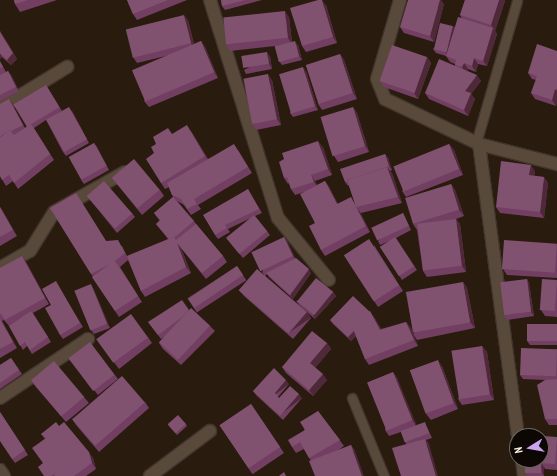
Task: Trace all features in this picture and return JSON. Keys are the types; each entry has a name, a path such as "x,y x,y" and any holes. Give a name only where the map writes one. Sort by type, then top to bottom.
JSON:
{"street":[{"path":"210,0 278,218 329,280"},
{"path":"400,0 378,79 380,93 390,104 477,144 557,164"},
{"path":"0,108 67,67"},
{"path":"477,144 517,428"},
{"path":"0,268 30,251 54,212 124,172"},
{"path":"0,398 88,339"},
{"path":"150,476 210,431"},
{"path":"0,470 4,476"}],"lane":[{"path":"477,144 517,1"},
{"path":"352,398 384,476"}],"building":[{"path":"14,0 28,0 15,4"},
{"path":"127,0 168,0 133,14"},
{"path":"221,0 245,0 222,6"},
{"path":"322,0 333,37 302,46 290,8"},
{"path":"408,0 440,0 430,36 400,27"},
{"path":"465,0 499,0 491,25 460,15"},
{"path":"285,11 288,38 226,44 223,17"},
{"path":"184,15 191,43 133,58 126,30"},
{"path":"458,17 493,28 483,61 474,58 472,66 464,63 462,67 455,65 456,60 446,56"},
{"path":"440,23 453,26 447,52 434,49"},
{"path":"0,32 13,53 7,60 0,53"},
{"path":"201,41 214,72 145,102 132,70"},
{"path":"295,41 299,56 279,62 275,46"},
{"path":"537,44 557,51 557,89 555,89 552,100 531,93 537,76 528,73"},
{"path":"392,45 427,57 415,93 380,81"},
{"path":"267,52 269,64 243,68 241,56"},
{"path":"340,54 353,93 318,104 306,65"},
{"path":"439,59 477,75 465,91 471,93 464,110 425,93"},
{"path":"303,67 315,106 291,114 279,74"},
{"path":"8,71 16,87 0,95 0,75"},
{"path":"268,74 277,119 252,124 243,79"},
{"path":"46,85 59,107 27,127 13,105"},
{"path":"9,99 23,125 11,131 10,130 0,137 0,104"},
{"path":"69,107 87,139 64,152 46,120"},
{"path":"353,107 365,146 332,156 320,117"},
{"path":"31,124 50,154 14,183 9,175 2,180 0,176 0,137 10,130 14,135"},
{"path":"187,125 205,156 161,183 146,159 154,153 151,147 156,144 153,137 168,128 172,134"},
{"path":"318,141 328,169 311,175 314,182 291,189 287,177 284,178 279,162 284,159 282,153"},
{"path":"94,143 107,166 81,180 69,157"},
{"path":"234,144 248,167 194,199 197,204 187,209 181,199 172,195 167,183"},
{"path":"449,144 459,169 403,192 393,166"},
{"path":"385,154 389,166 345,182 340,169"},
{"path":"134,159 160,190 137,208 112,178"},
{"path":"501,161 531,165 529,175 544,177 540,212 496,207"},
{"path":"387,167 398,197 356,207 347,180"},
{"path":"104,181 132,213 115,229 87,196"},
{"path":"325,181 337,204 351,197 366,226 321,250 309,226 315,223 300,194"},
{"path":"451,184 459,210 413,224 405,198"},
{"path":"248,189 259,209 225,225 227,228 215,235 203,215"},
{"path":"76,193 106,241 118,240 125,253 115,261 138,296 115,311 92,277 110,264 91,274 50,208"},
{"path":"173,197 194,221 175,237 169,239 156,224 160,220 154,213"},
{"path":"0,207 13,230 0,237"},
{"path":"403,213 409,226 377,240 371,228"},
{"path":"254,215 267,231 239,254 226,238"},
{"path":"456,219 462,266 423,270 417,224"},
{"path":"196,224 223,256 202,273 177,243 186,267 141,291 127,256 174,237 176,240"},
{"path":"284,237 293,256 260,271 251,252"},
{"path":"395,237 414,266 399,276 380,247"},
{"path":"369,239 399,285 374,301 344,255"},
{"path":"504,240 557,244 555,273 502,269"},
{"path":"22,256 45,298 5,320 0,314 0,268"},
{"path":"296,258 309,269 290,295 266,273"},
{"path":"237,266 243,275 194,308 188,299"},
{"path":"257,269 307,312 288,333 239,290"},
{"path":"316,278 333,292 314,315 297,301"},
{"path":"527,279 531,312 504,315 500,282"},
{"path":"542,279 557,280 555,311 540,310"},
{"path":"56,281 80,323 60,335 45,308 51,305 42,289"},
{"path":"463,282 470,322 413,332 406,292"},
{"path":"91,284 107,324 90,331 74,291"},
{"path":"353,296 370,312 353,329 354,331 348,337 330,320"},
{"path":"182,300 189,310 181,318 158,335 148,322"},
{"path":"191,308 210,326 178,360 159,342"},
{"path":"31,311 48,337 30,350 25,342 20,346 9,326"},
{"path":"370,311 380,330 406,322 414,340 365,359 353,329"},
{"path":"131,314 148,337 113,363 96,339"},
{"path":"0,319 13,342 0,349"},
{"path":"527,324 557,324 557,341 527,341"},
{"path":"312,331 327,343 310,363 323,374 309,390 282,367"},
{"path":"90,342 115,375 93,391 68,358"},
{"path":"482,346 490,394 459,399 451,351"},
{"path":"521,348 557,349 556,376 520,375"},
{"path":"11,358 19,370 0,383 0,365"},
{"path":"438,360 454,403 426,413 410,370"},
{"path":"54,361 84,397 61,416 31,380"},
{"path":"274,368 286,380 275,393 279,398 290,386 299,394 280,416 253,391"},
{"path":"393,372 412,420 387,431 367,382"},
{"path":"122,376 145,402 95,446 72,419"},
{"path":"557,379 557,419 545,419 537,385 545,380"},
{"path":"251,404 280,447 249,468 219,425"},
{"path":"318,411 340,440 309,458 300,442 292,447 288,440 305,430 300,422"},
{"path":"0,412 25,450 12,459 0,441"},
{"path":"178,415 186,424 176,433 168,424"},
{"path":"56,422 59,426 64,422 89,452 92,463 74,476 55,476 54,474 51,476 44,476 38,467 43,463 32,448 46,438 41,434"},
{"path":"425,422 429,433 405,442 401,431"},
{"path":"549,436 557,437 555,464 549,463"},
{"path":"425,439 436,476 401,476 392,448"},
{"path":"351,445 362,476 315,476 309,461"},
{"path":"525,468 541,468 541,473 525,473"},
{"path":"284,472 286,476 279,476"}]}
